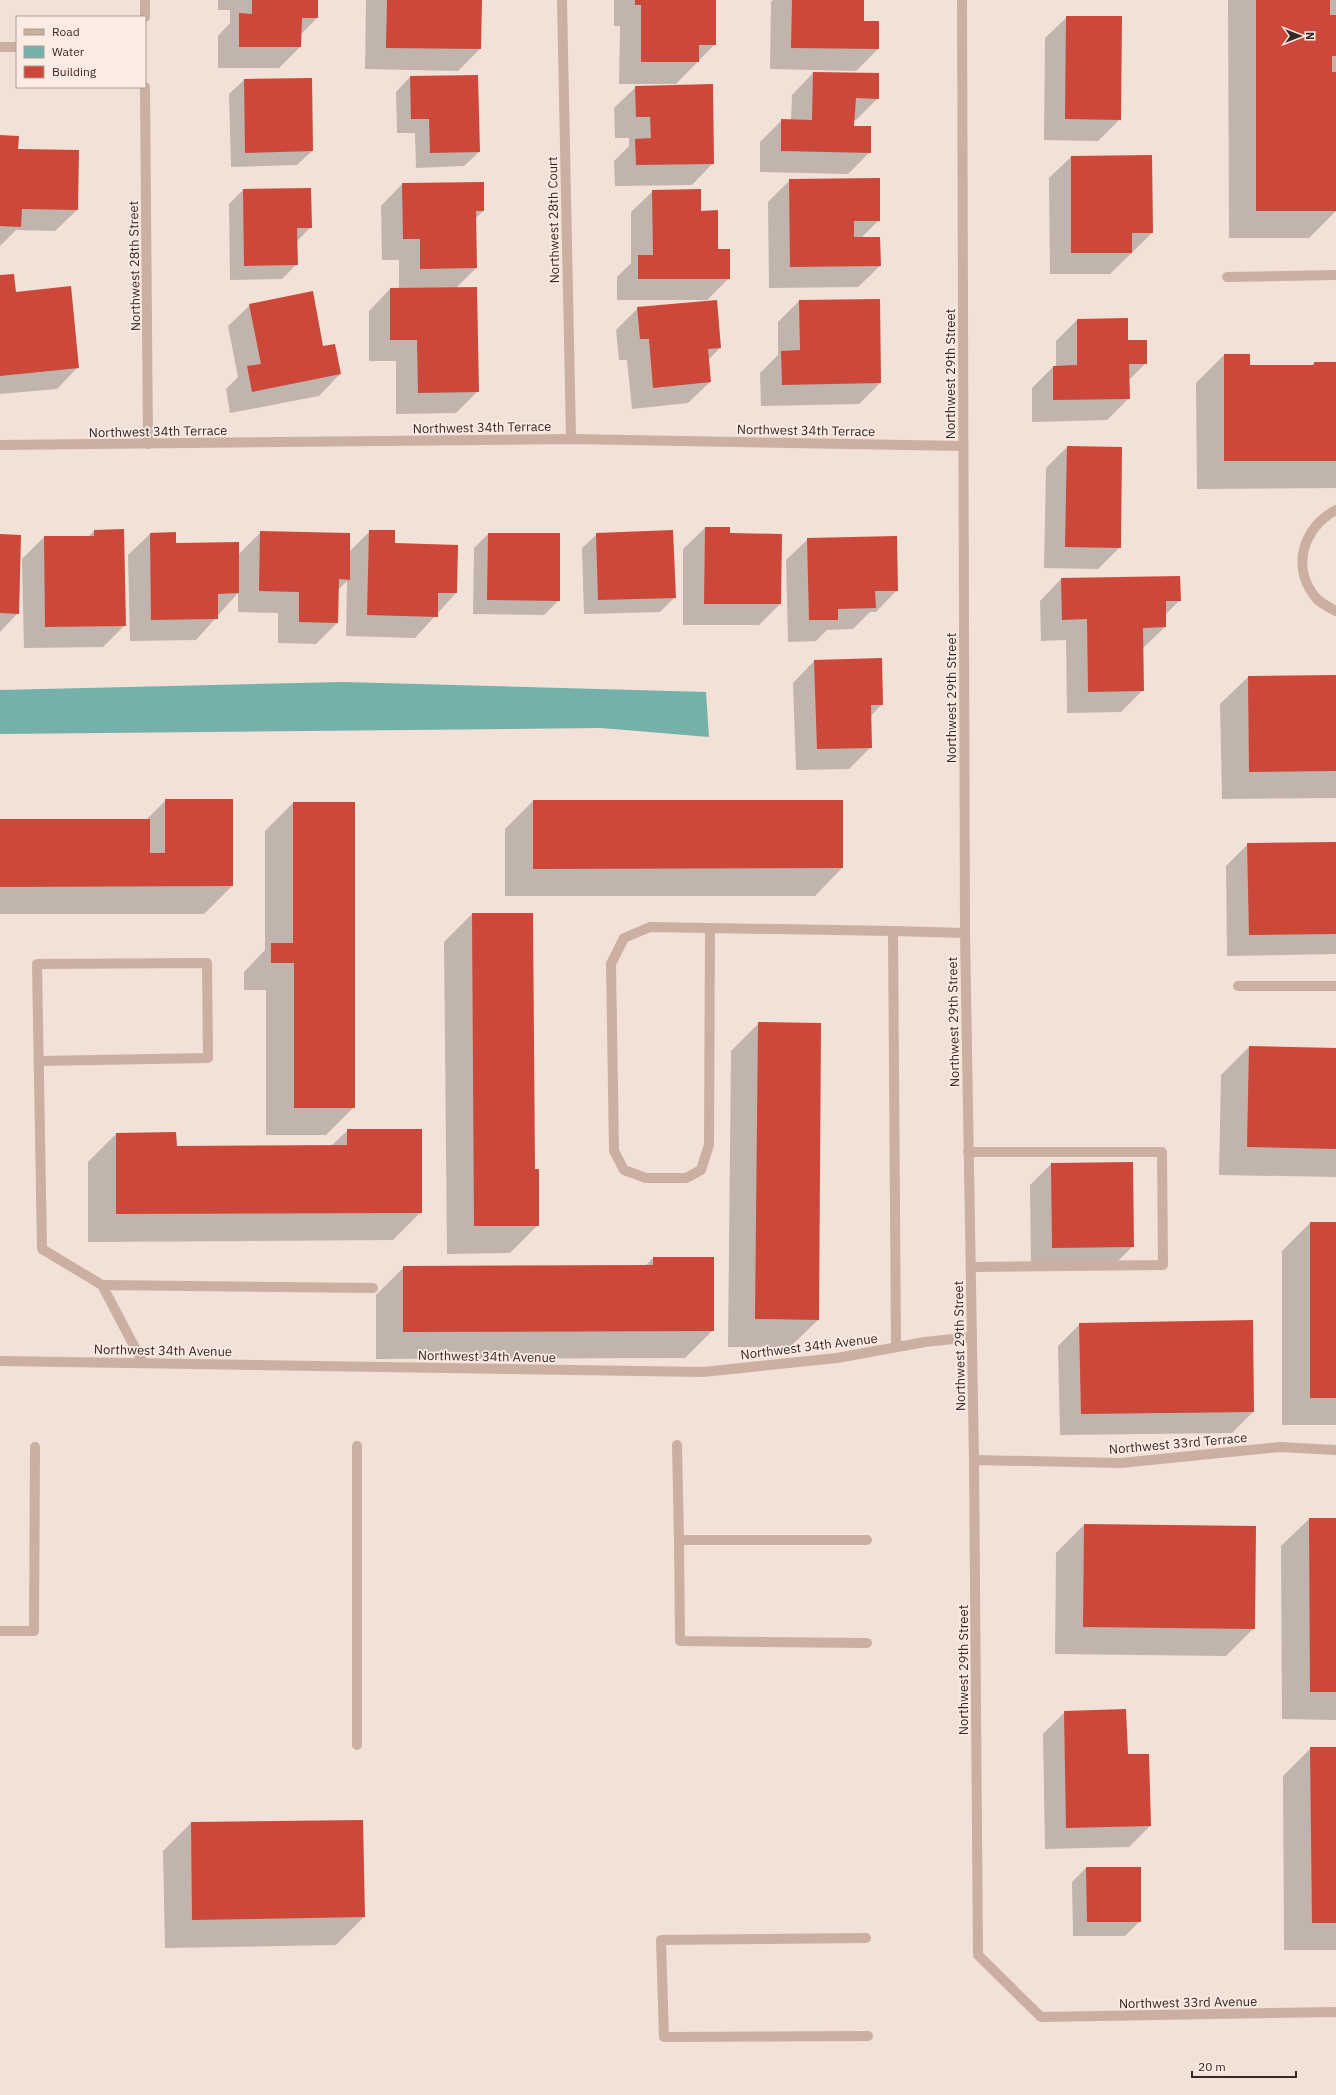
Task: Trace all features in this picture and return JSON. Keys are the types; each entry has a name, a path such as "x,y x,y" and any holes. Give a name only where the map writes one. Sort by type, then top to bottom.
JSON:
{"street":[{"path":"145,0 145,16"},
{"name":"Northwest 28th Court","path":"562,0 571,440"},
{"name":"Northwest 29th Street","path":"962,0 965,933 974,1460 978,1955 1041,2017"},
{"path":"0,47 16,46"},
{"name":"Northwest 28th Street","path":"145,88 148,444"},
{"path":"1227,277 1336,275"},
{"name":"Northwest 34th Terrace","path":"0,445 571,440 963,446"},
{"path":"1336,510 1318,522 1306,540 1302,561 1306,582 1318,600 1336,612"},
{"path":"710,928 709,1145 701,1170 686,1178 646,1178 624,1170 614,1151 611,964 624,938 650,927 893,931 965,933"},
{"path":"893,931 896,1347"},
{"path":"39,1062 208,1058 207,963 37,964 42,1249 102,1285 373,1288"},
{"path":"1238,986 1336,986"},
{"path":"968,1152 1162,1152 1163,1265 971,1267"},
{"path":"102,1285 143,1363"},
{"name":"Northwest 34th Avenue","path":"0,1361 703,1372 836,1358 896,1347 972,1337"},
{"path":"677,1445 680,1641 867,1643"},
{"path":"357,1446 357,1745"},
{"path":"0,1632 34,1632 36,1447"},
{"name":"Northwest 33rd Terrace","path":"974,1460 1121,1464 1280,1447 1336,1450"},
{"path":"679,1540 867,1540"},
{"path":"866,1938 661,1940 664,2037 868,2036"},
{"name":"Northwest 33rd Avenue","path":"1041,2017 1336,2012"}],"water":[{"path":"343,682 706,692 709,737 601,728 0,734 0,690"}],"building":[{"path":"252,0 318,0 318,18 302,18 301,47 239,47 239,13 252,14"},
{"path":"387,0 482,0 481,49 386,48"},
{"path":"635,0 716,0 716,45 699,45 699,62 641,62 641,5 635,5"},
{"path":"792,0 864,0 864,21 879,21 879,49 791,48"},
{"path":"1256,0 1330,0 1330,15 1336,15 1336,56 1332,56 1332,72 1336,72 1336,211 1256,211"},
{"path":"1066,16 1122,16 1121,120 1065,119"},
{"path":"813,72 879,73 879,99 856,98 854,126 871,126 871,153 781,151 781,119 812,120"},
{"path":"478,75 480,152 430,153 429,119 411,119 410,76"},
{"path":"312,78 313,151 245,153 244,79"},
{"path":"713,84 714,164 636,165 635,139 651,138 650,117 636,117 635,86"},
{"path":"0,135 19,136 18,149 79,150 78,210 22,209 21,227 0,226"},
{"path":"1152,155 1153,233 1132,233 1132,253 1071,253 1071,156"},
{"path":"880,178 880,221 854,221 854,237 880,237 881,266 790,267 789,179"},
{"path":"484,182 484,211 476,211 477,268 420,269 420,239 403,239 402,183"},
{"path":"311,188 312,228 297,228 298,265 244,266 243,189"},
{"path":"701,189 701,211 718,210 718,249 730,249 730,279 638,279 638,255 653,255 652,190"},
{"path":"14,274 16,292 71,286 79,368 0,376 0,275"},
{"path":"477,287 479,392 418,393 417,340 390,340 390,288"},
{"path":"313,291 323,346 335,344 341,374 252,392 247,366 261,364 249,304"},
{"path":"880,299 881,383 782,385 781,351 800,350 799,300"},
{"path":"717,300 721,348 708,349 711,382 653,388 649,339 640,339 637,307"},
{"path":"1128,318 1128,340 1147,340 1147,364 1129,364 1130,399 1053,400 1053,366 1077,365 1077,319"},
{"path":"1224,354 1250,354 1250,365 1314,365 1314,362 1336,362 1336,461 1224,461"},
{"path":"1067,446 1122,447 1121,548 1065,547"},
{"path":"705,527 730,527 730,533 782,534 781,604 704,604"},
{"path":"124,529 126,626 45,627 44,536 94,536 94,530"},
{"path":"369,530 395,530 395,543 458,545 457,593 438,593 438,617 367,615"},
{"path":"673,530 676,598 598,600 596,533"},
{"path":"260,531 350,533 350,580 339,579 338,623 299,622 299,592 259,591"},
{"path":"176,532 176,543 239,542 239,593 218,594 218,619 151,620 150,533"},
{"path":"488,533 560,533 560,601 487,600"},
{"path":"0,534 21,535 19,614 0,613"},
{"path":"897,536 898,591 875,591 876,608 838,609 838,620 809,620 807,538"},
{"path":"1180,576 1181,601 1166,601 1166,627 1143,628 1144,691 1088,692 1087,619 1062,620 1061,578"},
{"path":"882,658 883,705 871,705 872,748 817,749 814,660"},
{"path":"1336,675 1336,771 1249,772 1248,676"},
{"path":"165,799 233,799 233,886 0,887 0,819 150,819 150,853 165,853"},
{"path":"533,800 843,800 843,868 533,869"},
{"path":"293,802 355,802 355,1108 294,1108 294,963 271,963 271,943 293,943"},
{"path":"1336,842 1336,934 1249,935 1247,843"},
{"path":"472,913 533,913 535,1169 539,1169 539,1226 474,1226"},
{"path":"758,1022 821,1023 819,1320 755,1319"},
{"path":"1249,1046 1336,1048 1336,1149 1247,1147"},
{"path":"347,1129 422,1129 422,1213 116,1214 116,1133 176,1132 177,1146 347,1145"},
{"path":"1133,1162 1134,1247 1052,1248 1051,1163"},
{"path":"1310,1222 1336,1222 1336,1398 1310,1398"},
{"path":"653,1257 714,1257 714,1331 403,1332 403,1266 653,1265"},
{"path":"1253,1320 1254,1412 1081,1414 1079,1323"},
{"path":"1309,1518 1336,1518 1336,1692 1310,1692"},
{"path":"1084,1524 1256,1526 1255,1629 1083,1627"},
{"path":"1126,1709 1128,1754 1149,1754 1151,1826 1066,1828 1064,1711"},
{"path":"1310,1747 1336,1747 1336,1923 1312,1923"},
{"path":"363,1820 365,1917 192,1920 191,1822"},
{"path":"1086,1867 1141,1867 1141,1922 1087,1922"}]}
